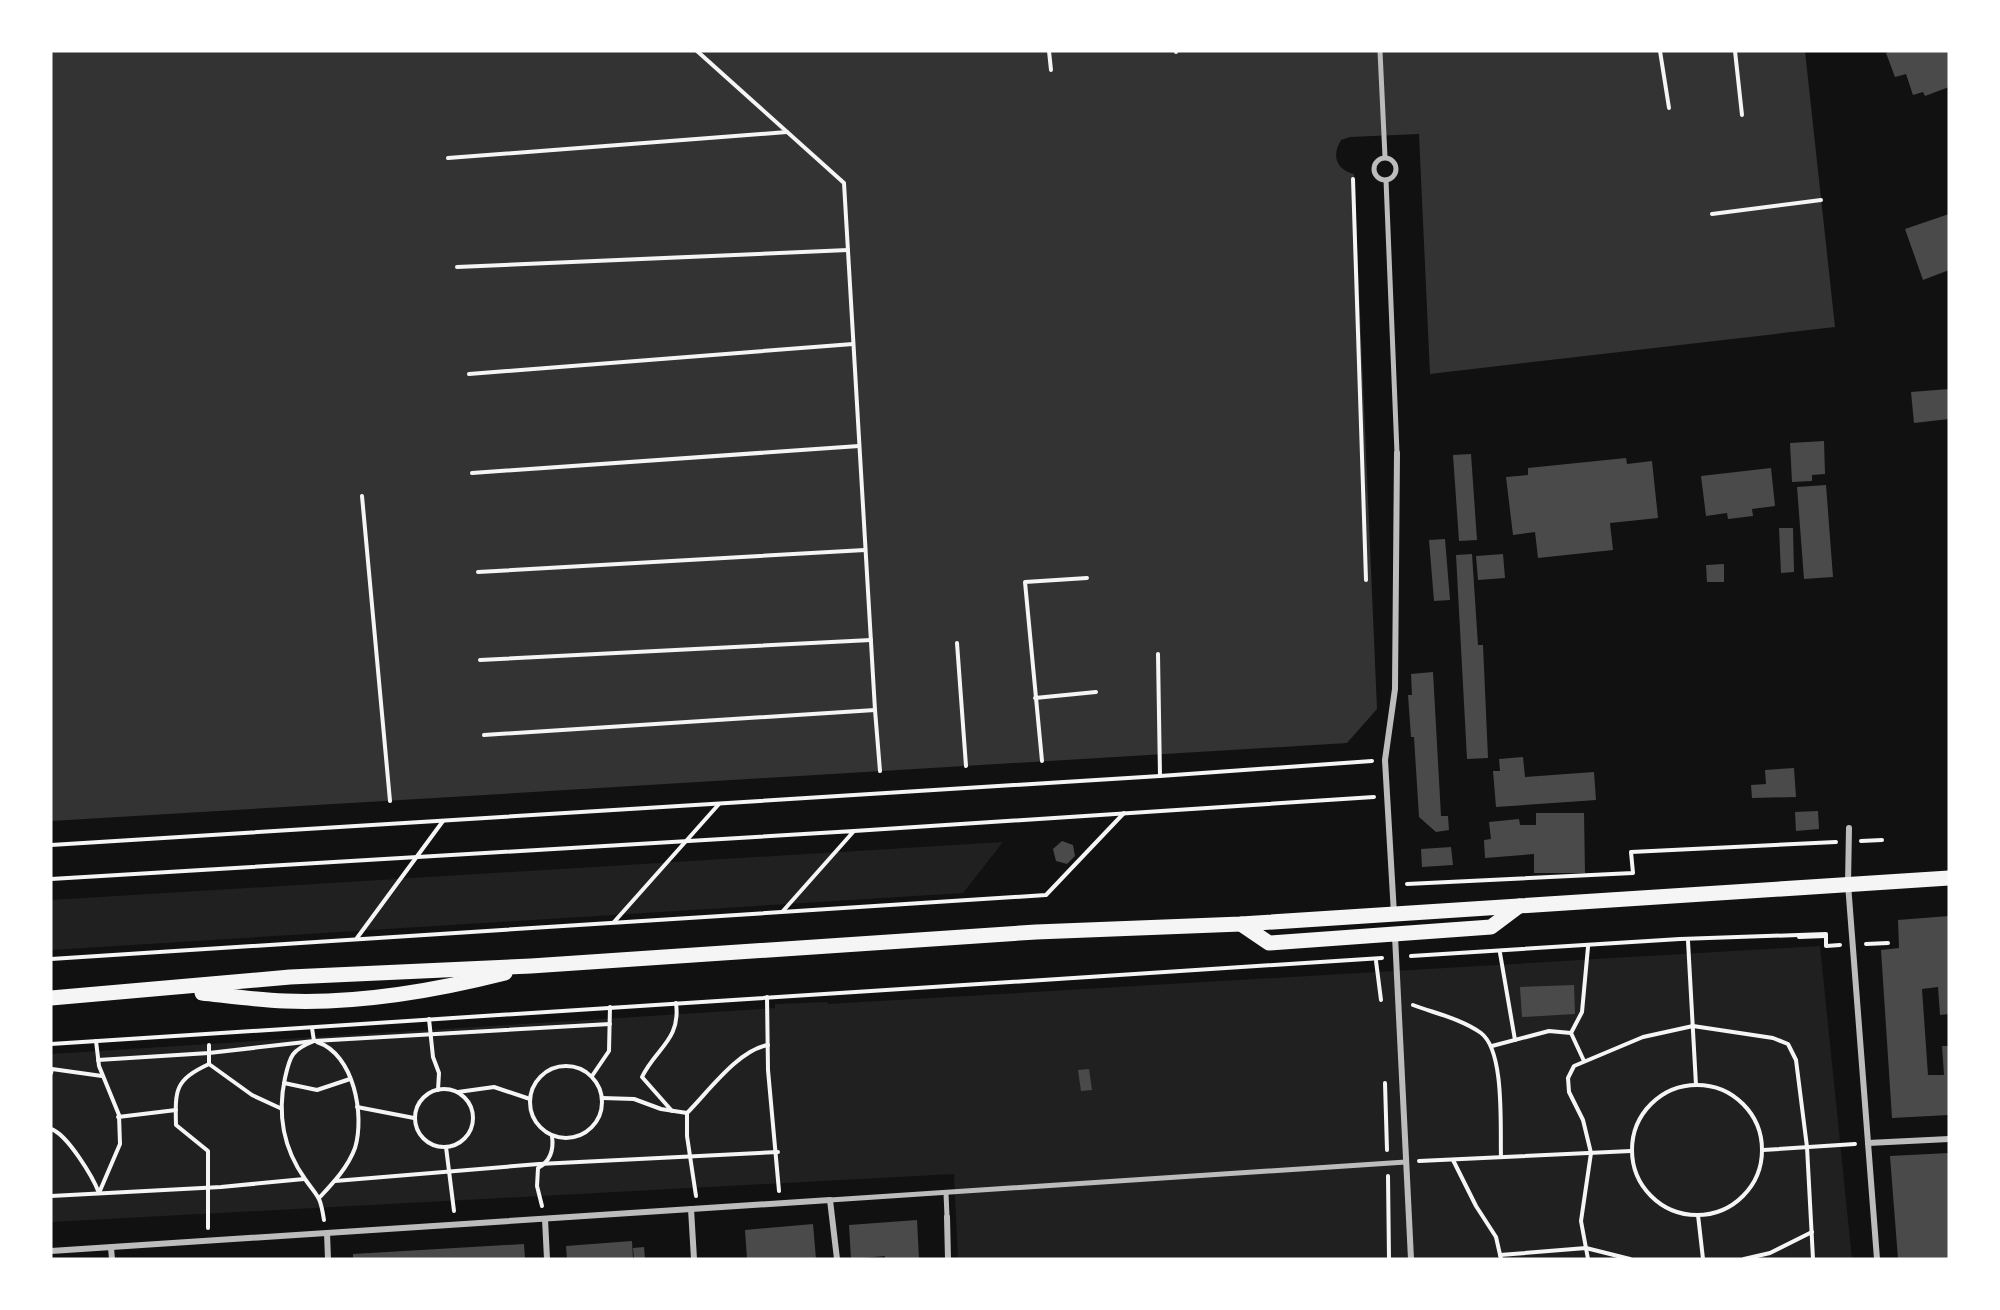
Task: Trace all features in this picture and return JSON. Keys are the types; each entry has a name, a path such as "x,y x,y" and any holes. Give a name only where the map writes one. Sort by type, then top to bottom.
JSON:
{"main road":[{"path":"51,998 302,976 531,966 1036,932 1241,924 1949,878"},
{"path":"1241,924 1269,943 1491,927 1519,906"},
{"path":"168,989 285,1001 362,999 454,986 531,966"}],"street":[{"path":"1380,51 1385,157"},
{"path":"1385,157 1392,160 1396,167 1395,174 1386,180 1378,178 1374,171 1376,162 1385,157"},
{"path":"1386,180 1397,453 1395,689 1385,760 1394,914"},
{"path":"1849,828 1848,884 1877,1259"},
{"path":"1395,934 1411,1259"},
{"path":"1868,1143 1949,1139"},
{"path":"51,1251 1406,1162"},
{"path":"946,1192 948,1259"},
{"path":"830,1200 837,1259"},
{"path":"694,1259 695,1209"},
{"path":"545,1219 547,1259"},
{"path":"327,1233 328,1259"},
{"path":"111,1248 112,1259"}],"path":[{"path":"697,51 844,183 874,710 880,771"},
{"path":"1049,51 1051,70"},
{"path":"1660,51 1668,108"},
{"path":"1735,51 1742,115"},
{"path":"447,158 788,132"},
{"path":"1353,179 1365,580"},
{"path":"1712,214 1821,200"},
{"path":"457,267 848,250"},
{"path":"469,374 853,344"},
{"path":"472,473 860,446"},
{"path":"362,496 390,801"},
{"path":"478,572 865,550"},
{"path":"1042,761 1025,582 1087,578"},
{"path":"480,660 871,640"},
{"path":"957,643 966,766"},
{"path":"1158,654 1160,776"},
{"path":"1035,698 1096,692"},
{"path":"484,735 874,710"},
{"path":"51,845 1385,760"},
{"path":"51,879 854,831 1388,796"},
{"path":"614,922 719,803"},
{"path":"51,959 1046,895 1124,813"},
{"path":"356,939 443,820"},
{"path":"782,911 854,831"},
{"path":"1392,884 1633,873 1631,852 1882,840"},
{"path":"1405,873 1405,884"},
{"path":"51,1044 1680,939 1826,935"},
{"path":"1396,958 1826,935"},
{"path":"1826,935 1826,946"},
{"path":"1688,941 1696,1085"},
{"path":"1571,1033 1582,1012 1588,947"},
{"path":"1375,952 1382,1003"},
{"path":"1500,953 1515,1040"},
{"path":"767,997 768,1070 778,1152 780,1204"},
{"path":"1398,999 1478,1031 1492,1046 1498,1092 1501,1157"},
{"path":"672,1111 642,1077 649,1062 667,1045 677,1023 676,1003"},
{"path":"592,1076 609,1051 610,1007"},
{"path":"429,1019 433,1057 439,1073 438,1090"},
{"path":"98,1060 209,1053 314,1041 609,1024"},
{"path":"1588,1259 1581,1221 1591,1152 1583,1120 1569,1092 1568,1078 1574,1066 1584,1061 1643,1037 1693,1026 1773,1038 1788,1044 1797,1060 1807,1147 1813,1259"},
{"path":"312,1028 314,1041"},
{"path":"1492,1046 1549,1031 1571,1033"},
{"path":"1571,1033 1584,1061"},
{"path":"96,1041 98,1060 118,1117 120,1144 99,1193"},
{"path":"320,1197 335,1180 355,1148 358,1132 357,1107 350,1079 335,1051 314,1041 297,1048 289,1060 280,1108 283,1136 304,1179 320,1197 327,1233"},
{"path":"209,1045 209,1064"},
{"path":"695,1209 687,1113 722,1074 759,1046 768,1045"},
{"path":"209,1064 252,1095 280,1108"},
{"path":"207,1241 208,1151 191,1140 176,1125 175,1096 187,1074 209,1064"},
{"path":"557,1066 582,1069 592,1076 599,1086 602,1098 601,1111 596,1122 588,1131 564,1138 552,1136 535,1121 530,1100 538,1078 557,1066"},
{"path":"51,1071 103,1076"},
{"path":"1385,1071 1389,1259"},
{"path":"284,1083 317,1090 350,1079"},
{"path":"1696,1085 1717,1088 1735,1097 1749,1112 1758,1130 1763,1150 1758,1170 1742,1195 1718,1211 1698,1215 1668,1208 1645,1189 1635,1171 1631,1151 1634,1130 1644,1112 1658,1097 1676,1088 1696,1085"},
{"path":"457,1092 470,1107 472,1125 462,1140 446,1147 428,1143 416,1128 414,1118 421,1100 438,1090 457,1092 494,1087 530,1100"},
{"path":"602,1098 634,1099 672,1111 687,1113"},
{"path":"357,1107 414,1118"},
{"path":"118,1117 176,1110"},
{"path":"51,1129 59,1132 91,1173 99,1193"},
{"path":"545,1219 537,1186 538,1168 546,1163 554,1148 552,1136"},
{"path":"1763,1150 1868,1143"},
{"path":"446,1147 455,1225"},
{"path":"1406,1162 1631,1151"},
{"path":"335,1180 546,1163 778,1152"},
{"path":"1453,1160 1476,1206 1496,1237 1500,1257 1586,1248 1630,1259"},
{"path":"51,1196 304,1179"},
{"path":"1698,1215 1703,1259"},
{"path":"1744,1259 1770,1253 1812,1232"}],"shaded area":[{"path":"51,51 1805,51 1835,327 1430,374 1419,134 1350,137 1341,140 1336,156 1343,169 1354,174 1377,709 1347,743 51,821"},
{"path":"1003,842 963,893 51,950 51,900"},
{"path":"1820,946 1852,1259 958,1259 954,1174 51,1222 51,1054 775,1008 775,1004 827,1002 828,1004"}],"building":[{"path":"1891,51 1949,51 1949,87 1925,96 1923,92 1913,95 1906,74 1895,77 1886,53"},
{"path":"1949,214 1949,270 1923,280 1905,229"},
{"path":"1949,389 1949,419 1914,423 1911,392"},
{"path":"1824,441 1825,474 1812,475 1812,481 1792,482 1790,443"},
{"path":"1471,454 1477,540 1459,541 1453,455"},
{"path":"1626,458 1627,464 1652,461 1658,518 1610,523 1613,550 1538,558 1535,532 1513,535 1506,477 1528,475 1528,468"},
{"path":"1771,468 1775,506 1752,509 1753,516 1728,519 1727,513 1706,516 1701,476"},
{"path":"1826,485 1833,577 1804,579 1797,487"},
{"path":"1779,528 1793,528 1794,572 1781,573"},
{"path":"1445,539 1450,600 1434,601 1429,540"},
{"path":"1472,554 1478,645 1483,645 1488,758 1467,759 1456,555"},
{"path":"1503,554 1505,578 1478,580 1476,556"},
{"path":"1724,564 1724,582 1707,582 1706,565"},
{"path":"1433,672 1441,816 1448,816 1449,830 1436,832 1419,817 1414,737 1411,737 1408,695 1412,695 1411,674"},
{"path":"1523,757 1525,777 1594,772 1596,800 1496,807 1493,771 1500,771 1499,759"},
{"path":"1794,768 1796,797 1752,798 1751,785 1766,784 1765,770"},
{"path":"1818,811 1819,829 1796,831 1795,812"},
{"path":"1536,813 1584,813 1585,873 1534,873 1534,854 1485,858 1484,840 1491,839 1489,822 1519,819 1520,825 1536,825"},
{"path":"1062,841 1073,845 1075,856 1067,864 1056,861 1053,849"},
{"path":"1451,847 1453,865 1422,867 1421,849"},
{"path":"1949,916 1949,1014 1940,1015 1938,987 1922,989 1928,1075 1944,1075 1942,1046 1949,1046 1949,1115 1892,1118 1881,950 1899,948 1898,920"},
{"path":"1574,985 1575,1014 1522,1017 1520,987"},
{"path":"1089,1069 1092,1090 1081,1091 1078,1070"},
{"path":"1949,1153 1949,1259 1898,1259 1890,1156"},
{"path":"917,1220 919,1259 885,1259 885,1256 851,1259 849,1225"},
{"path":"813,1224 816,1259 747,1259 745,1230"},
{"path":"632,1241 633,1259 567,1259 566,1246"},
{"path":"524,1244 525,1259 353,1259 353,1254"},
{"path":"644,1247 645,1259 634,1259 633,1248"}]}
